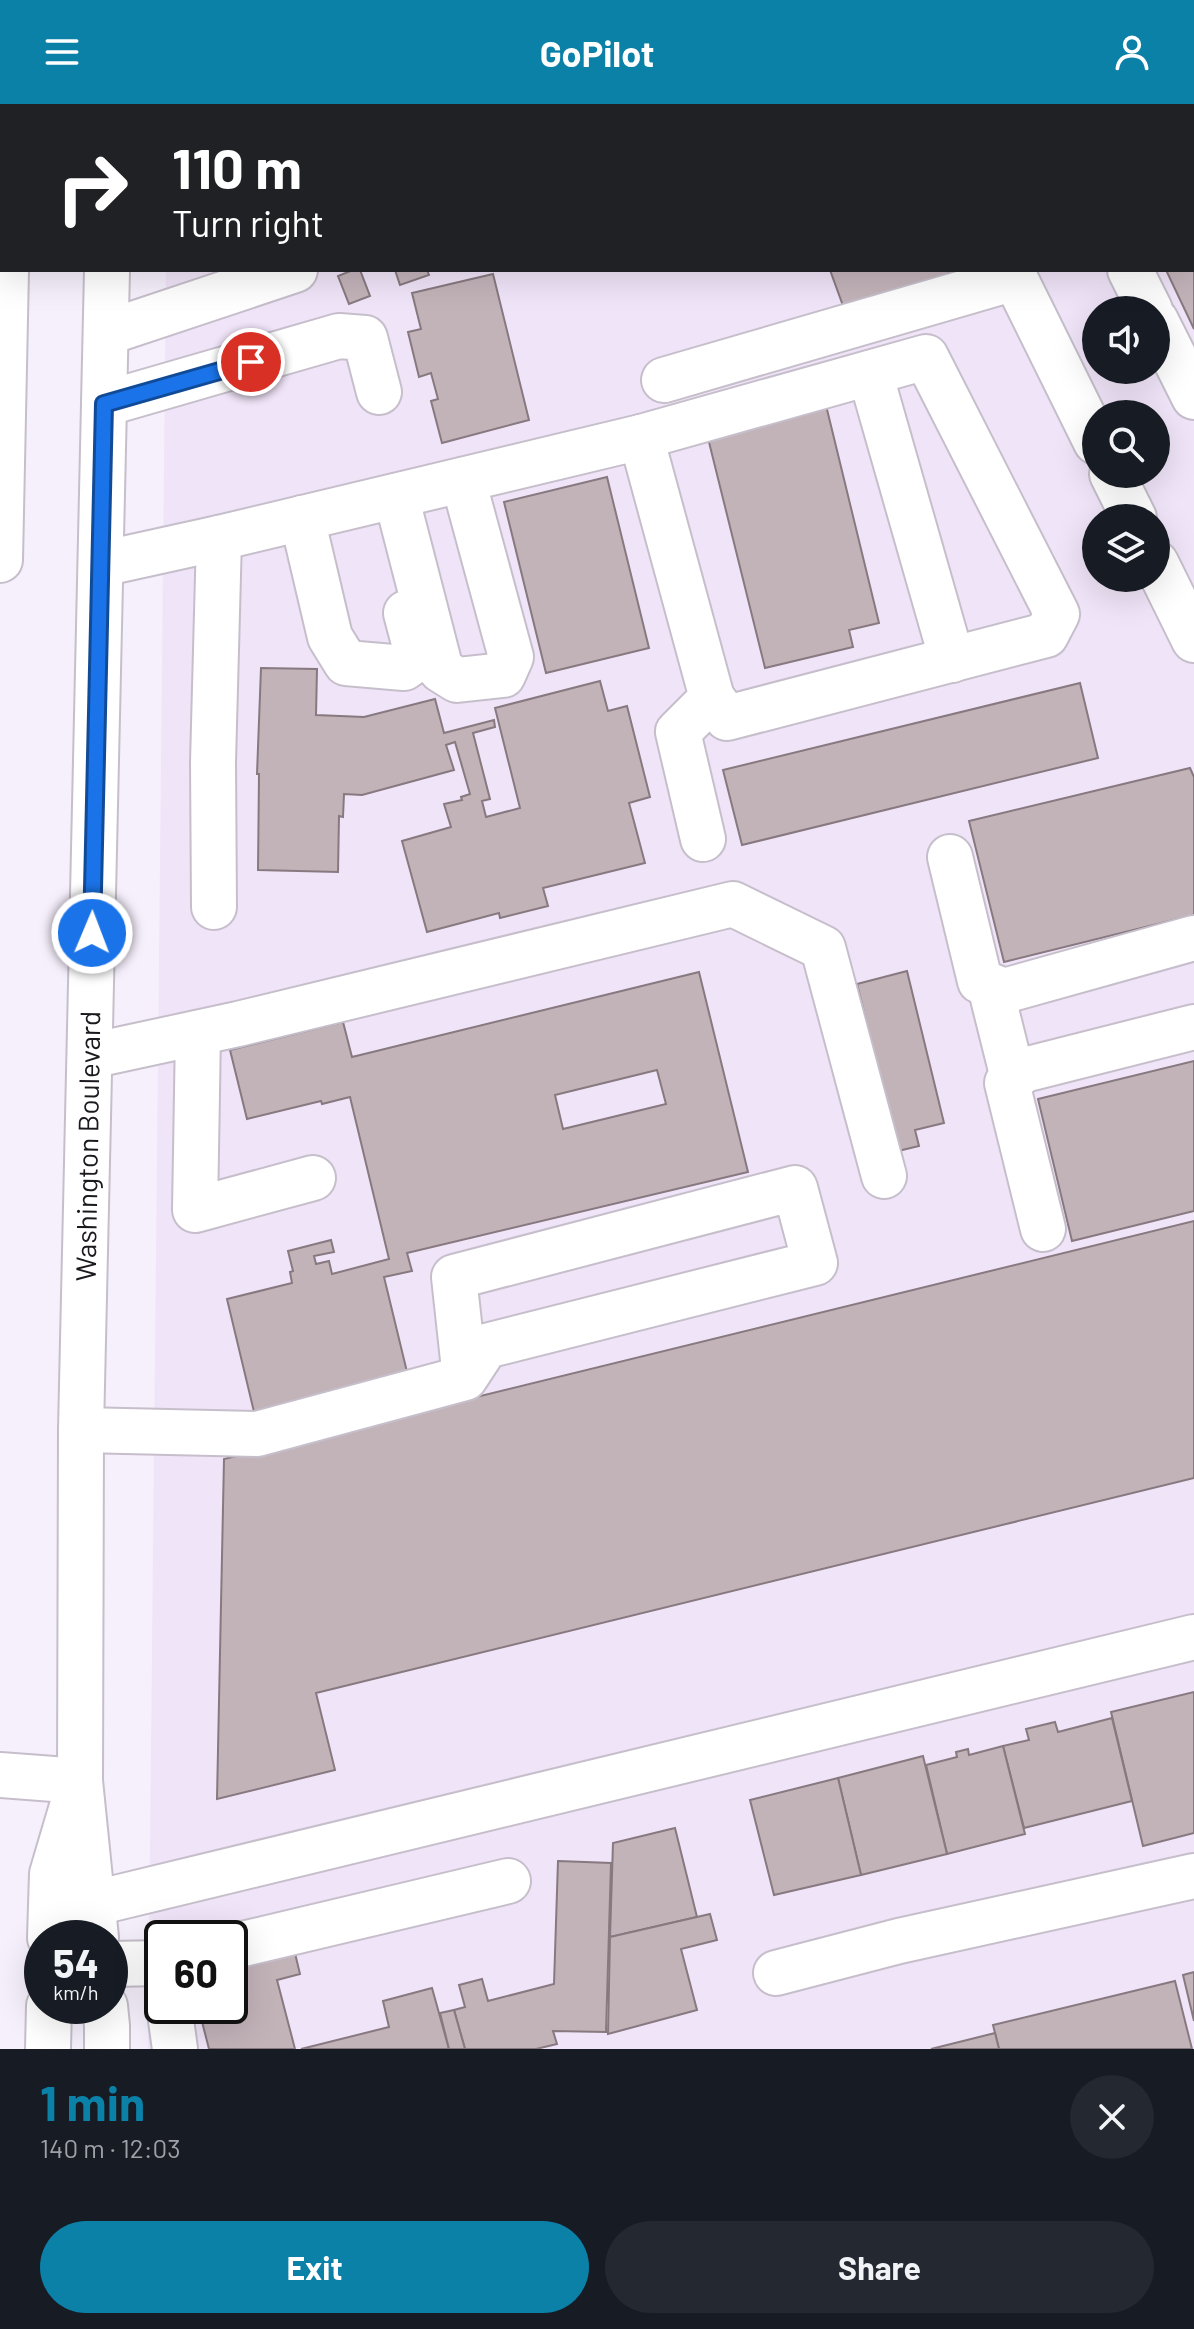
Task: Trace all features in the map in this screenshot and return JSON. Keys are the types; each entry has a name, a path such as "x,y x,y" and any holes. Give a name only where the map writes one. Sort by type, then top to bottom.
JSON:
{"main road":[{"path":"0,560 6,272"},
{"name":"Washington Boulevard","path":"93,1920 80,1781 81,1430 107,272"},
{"path":"106,333 289,272"},
{"path":"1131,272 1143,296"},
{"path":"664,380 1013,274 1082,414"},
{"path":"104,404 339,336 365,338 379,392"},
{"path":"1170,349 1194,397"},
{"path":"101,564 641,437 926,357 1057,614 1046,635 727,718 712,698 641,437"},
{"path":"870,373 952,660"},
{"path":"386,498 441,670 457,680 503,675 511,657 463,480"},
{"path":"302,518 330,637 346,663 404,668 418,658 386,498"},
{"path":"214,907 213,762 219,538"},
{"path":"1172,571 1194,640"},
{"path":"703,839 678,732 712,698"},
{"path":"950,857 980,981 1004,991 1194,938"},
{"path":"90,1056 198,1033 733,904 823,948 884,1176"},
{"path":"990,986 1013,1078"},
{"path":"1043,1229 1007,1083 1024,1070 1194,1027"},
{"path":"198,1033 195,1210 313,1178"},
{"path":"81,1430 257,1434 465,1378 486,1346 815,1263 795,1188 454,1277 465,1378"},
{"path":"97,1920 1194,1637"},
{"path":"0,1775 80,1781"},
{"name":"Washington Boulevard","path":"51,1920 52,1874 80,1781"},
{"path":"776,1973 899,1941 1194,1876"},
{"path":"248,1943 508,1881"},
{"path":"48,2049 49,2024"},
{"path":"107,2024 107,2049"},
{"path":"172,2024 175,2049"}],"shaded area":[{"path":"166,272 1194,272 1194,2049 148,2049 148,2024 248,2024 248,1920 149,1920"}],"building":[{"path":"361,272 370,296 349,304 338,276"},
{"path":"396,272 428,272 429,275 400,285"},
{"path":"831,272 949,272 950,277 846,314"},
{"path":"1167,272 1194,272 1194,329"},
{"path":"493,274 529,420 442,443 431,401 438,399 431,373 419,377 408,332 421,329 412,293"},
{"path":"824,397 879,623 849,630 853,647 765,668 705,426"},
{"path":"607,477 649,648 546,673 504,502"},
{"path":"261,668 317,669 316,715 364,717 435,699 444,733 494,720 495,727 473,733 490,799 482,801 486,817 520,808 495,708 600,681 608,711 627,706 650,797 629,803 645,863 543,888 548,906 500,918 499,913 427,932 402,841 451,827 444,804 462,800 461,797 470,794 455,742 446,745 454,770 362,795 344,794 343,817 339,816 338,872 258,870 257,774"},
{"path":"1080,683 1098,758 742,845 723,770"},
{"path":"1190,768 1194,777 1194,915 1004,962 969,821"},
{"path":"907,971 944,1123 915,1130 919,1146 898,1151 857,984"},
{"path":"699,972 748,1172 407,1253 412,1271 384,1277 408,1376 255,1416 227,1299 292,1283 290,1272 293,1271 288,1251 331,1240 334,1252 314,1256 316,1264 329,1261 332,1274 389,1259 350,1097 247,1119 230,1050 343,1022 352,1057","holes":["657,1070 666,1104 563,1129 555,1095"]},
{"path":"1194,1061 1194,1211 1072,1241 1038,1099"},
{"path":"1194,1221 1194,1478 316,1693 335,1770 217,1799 224,1459"},
{"path":"1194,1692 1194,1833 1143,1846 1111,1712"},
{"path":"1112,1718 1132,1801 1024,1828 1003,1746 1029,1740 1026,1729 1055,1722 1058,1732"},
{"path":"1003,1746 1025,1834 947,1854 926,1765 957,1757 956,1752 968,1749 969,1755"},
{"path":"923,1756 947,1854 861,1875 838,1778"},
{"path":"838,1778 861,1875 774,1895 750,1800"},
{"path":"675,1828 697,1917 610,1937 613,1843"},
{"path":"558,1861 611,1863 606,2032 553,2031 557,2044 536,2049 465,2049 454,2010 465,2007 459,1985 482,1979 488,2001 554,1984"},
{"path":"710,1914 717,1940 681,1949 697,2010 608,2034 610,1937"},
{"path":"293,1945 300,1974 277,1980 295,2049 209,2049 203,2024 248,2024 248,1951"},
{"path":"1194,1972 1194,2021 1183,1975"},
{"path":"1175,1981 1192,2049 999,2049 993,2025"},
{"path":"432,1988 449,2049 301,2049 389,2027 383,2001"},
{"path":"454,2010 465,2049 449,2049 440,2013"},
{"path":"995,2033 999,2049 931,2049"}],"route":[{"path":"92,933 104,404 251,362"}]}
